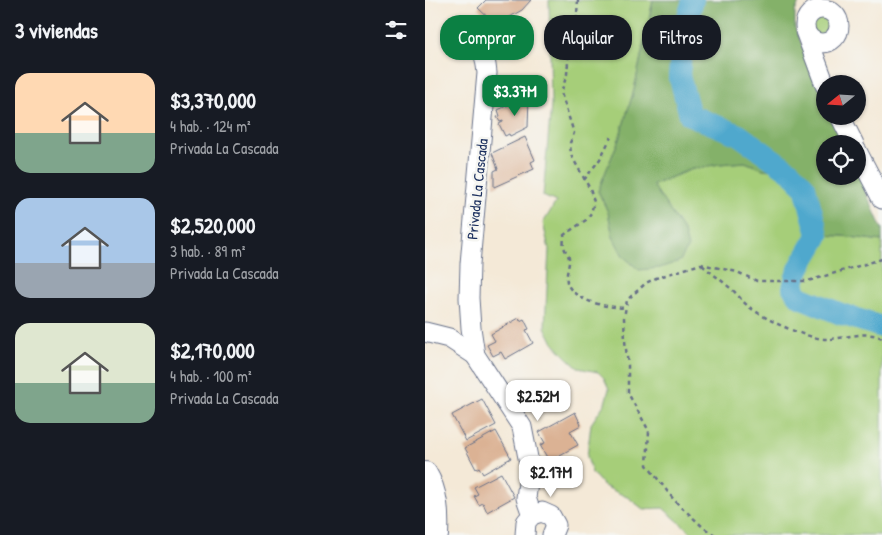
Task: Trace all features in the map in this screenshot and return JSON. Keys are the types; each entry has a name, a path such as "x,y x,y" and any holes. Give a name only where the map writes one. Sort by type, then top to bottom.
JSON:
{"main road":[{"path":"425,474 434,497 437,516 436,535"}],"street":[{"path":"805,30 811,39 821,43 831,40 838,32 839,21 827,5 813,12 806,20 805,30 821,75"},
{"name":"Privada La Cascada","path":"475,355 469,298 487,73 485,60"},
{"path":"866,168 882,199"},
{"name":"Privada La Cascada","path":"425,332 449,338 475,355 522,427 530,468 526,498 528,529"},
{"path":"528,529 542,512 551,516 556,525 552,535"}],"path":[{"path":"578,0 569,50 567,74 561,93 574,133 570,143 571,155 590,189 593,202 591,212 586,220 564,235 564,248 569,258 568,285 574,293 593,303 625,308"},
{"path":"584,180 600,159 611,137"},
{"path":"715,535 704,528 674,500 647,465 649,431 628,393 624,318 627,300 645,283 701,264 737,272 757,281 808,281 882,259"},
{"path":"701,264 747,305 767,319 804,335 826,339 849,336 877,336 882,338"}],"green space":[{"path":"549,0 653,0 650,15 642,15 642,52 634,90 619,139 598,191 608,212 613,237 684,232 652,185 690,170 719,164 745,162 763,169 791,172 805,187 818,235 882,241 882,535 694,535 663,508 643,509 629,498 604,486 592,473 587,457 591,424 605,403 609,389 604,378 598,372 578,368 566,357 553,343 545,327 549,249 543,223 556,202 543,196 551,105 550,60 632,60 632,15 549,15"},
{"path":"653,0 800,0 795,12 795,28 816,78 816,125 836,125 840,135 816,135 816,185 863,185 882,229 882,241 818,235 805,187 791,172 763,169 745,162 719,164 689,170 653,185 684,232 688,247 680,261 660,268 639,270 623,256 613,237 608,212 598,191 619,139 634,90 642,52 642,60 721,60 721,15 650,15"},
{"path":"822,14 831,17 834,26 831,35 822,38 813,35 810,26 813,17"}],"building":[{"path":"486,0 531,0 522,10 513,15 485,15 478,8"},
{"path":"529,95 528,127 510,136 509,134 505,136 499,124 503,121 500,122 497,117 500,116 498,110"},
{"path":"525,137 535,160 531,162 534,169 494,187 494,171 498,169 492,153"},
{"path":"519,318 520,321 524,319 529,329 526,330 533,343 505,359 501,352 493,356 487,345 495,341 491,334"},
{"path":"482,399 496,425 466,441 452,415"},
{"path":"575,412 581,425 570,431 578,445 549,461 540,445 545,443 539,432"},
{"path":"496,431 511,458 483,474 479,467 476,469 465,448"},
{"path":"501,473 514,497 487,512 483,503 479,505 474,496 478,494 474,487"}],"waterway":[{"path":"693,0 683,34 679,75 690,115 739,135 791,172 805,187 818,235 795,280 793,288 800,297 841,314 882,327"}]}
